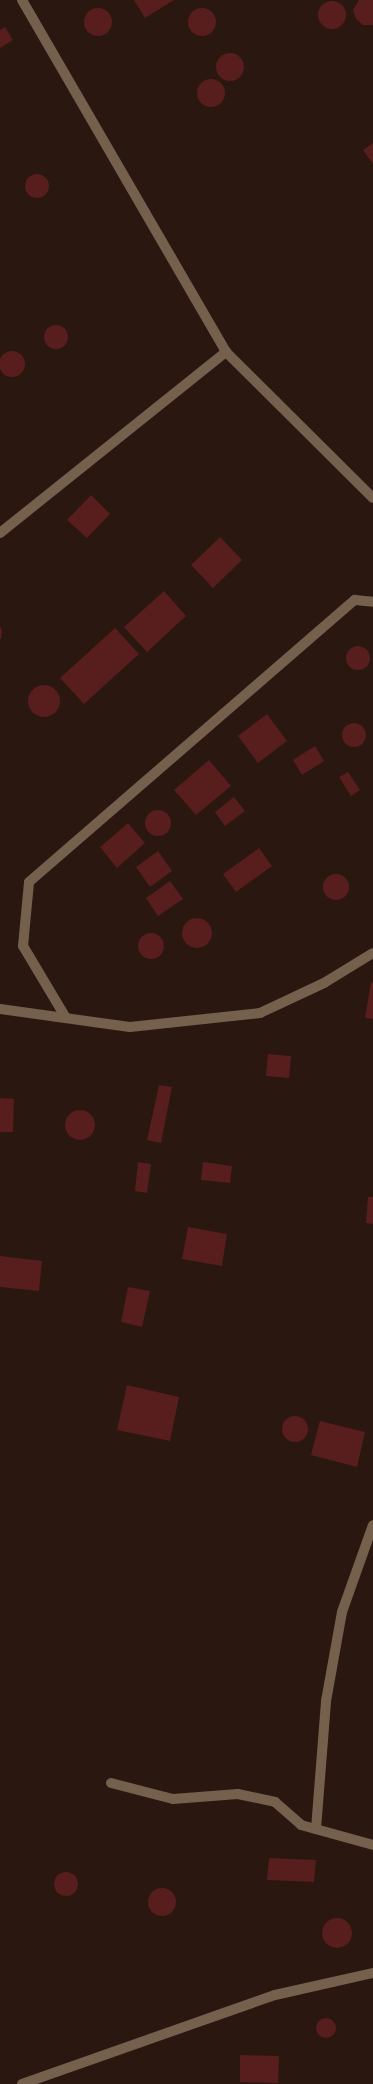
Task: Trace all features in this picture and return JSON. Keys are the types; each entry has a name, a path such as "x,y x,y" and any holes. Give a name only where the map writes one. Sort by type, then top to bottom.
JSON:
{"street":[{"path":"22,0 226,352 373,498"},
{"path":"0,533 226,352"},
{"path":"66,1018 23,946 29,882 355,600 373,602"},
{"path":"0,1009 130,1027 260,1013 324,983 373,953"},
{"path":"316,1830 326,1701 342,1612 373,1525"},
{"path":"111,1784 173,1799 238,1794 275,1802 301,1825 373,1845"},
{"path":"22,2084 276,1995 373,1973"}],"building":[{"path":"134,0 174,0 145,18"},
{"path":"359,0 373,0 373,25 363,25 356,19 353,10"},
{"path":"332,1 342,5 346,15 342,25 332,29 322,25 318,15 322,5"},
{"path":"98,8 108,12 112,22 108,32 98,36 88,32 84,22 88,12"},
{"path":"202,8 212,12 216,22 212,32 202,36 192,32 188,22 192,12"},
{"path":"5,27 13,40 0,48 0,30"},
{"path":"230,53 240,57 244,67 240,77 230,81 220,77 216,67 220,57"},
{"path":"211,79 221,83 225,93 221,103 211,107 201,103 197,93 201,83"},
{"path":"373,143 373,164 363,150"},
{"path":"37,174 46,177 49,186 46,195 37,198 28,195 25,186 28,177"},
{"path":"56,325 65,328 68,337 65,346 56,349 47,346 44,337 47,328"},
{"path":"12,351 22,354 25,364 22,374 12,377 2,374 -1,364 2,354"},
{"path":"91,495 110,514 87,538 67,520"},
{"path":"220,537 242,560 213,588 191,565"},
{"path":"164,591 186,616 147,652 124,627"},
{"path":"0,626 2,631 1,639 0,639"},
{"path":"115,628 139,654 84,704 60,678"},
{"path":"358,646 366,650 370,658 366,666 358,670 350,666 346,658 350,650"},
{"path":"44,685 55,690 60,701 55,712 44,717 33,712 28,701 33,690"},
{"path":"267,714 287,741 258,763 238,736"},
{"path":"354,723 362,727 366,735 362,743 354,747 346,743 342,735 346,727"},
{"path":"315,746 324,761 302,775 293,760"},
{"path":"209,760 231,786 196,815 174,790"},
{"path":"348,772 360,790 351,796 339,777"},
{"path":"234,797 245,811 225,826 215,812"},
{"path":"158,810 167,814 171,823 167,832 158,836 149,832 145,823 149,814"},
{"path":"128,823 145,843 117,868 100,847"},
{"path":"259,848 272,866 236,892 223,874"},
{"path":"158,851 172,871 150,887 136,867"},
{"path":"336,874 345,878 349,887 345,896 336,900 327,896 323,887 327,878"},
{"path":"170,881 183,899 158,916 146,898"},
{"path":"197,918 208,922 212,933 208,944 197,948 186,944 182,933 186,922"},
{"path":"151,933 160,937 164,946 160,955 151,959 142,955 138,946 142,937"},
{"path":"371,982 373,983 373,1019 365,1018"},
{"path":"268,1054 291,1056 289,1078 266,1076"},
{"path":"159,1085 172,1087 161,1143 147,1140"},
{"path":"0,1098 14,1099 13,1132 0,1132"},
{"path":"80,1110 91,1114 95,1125 91,1136 80,1140 69,1136 65,1125 69,1114"},
{"path":"138,1162 151,1164 147,1193 135,1191"},
{"path":"203,1162 232,1166 230,1183 201,1180"},
{"path":"368,1197 373,1197 373,1224 366,1223"},
{"path":"188,1227 227,1234 222,1266 182,1259"},
{"path":"0,1256 42,1261 39,1291 0,1287"},
{"path":"128,1287 150,1291 142,1327 121,1322"},
{"path":"127,1385 179,1397 170,1441 117,1430"},
{"path":"295,1416 304,1420 308,1429 304,1438 295,1442 286,1438 282,1429 286,1420"},
{"path":"320,1421 365,1432 357,1467 311,1455"},
{"path":"269,1858 316,1860 314,1882 267,1880"},
{"path":"61,1872 71,1872 78,1879 78,1889 71,1896 61,1896 54,1889 54,1879"},
{"path":"162,1888 172,1892 176,1902 172,1912 162,1916 152,1912 148,1902 152,1892"},
{"path":"337,1918 343,1919 351,1927 351,1939 343,1947 337,1948 331,1947 323,1939 322,1933 323,1927 331,1919"},
{"path":"322,2018 330,2018 336,2024 336,2032 330,2038 322,2038 316,2032 316,2024"},
{"path":"240,2055 279,2056 278,2083 240,2082"}]}
